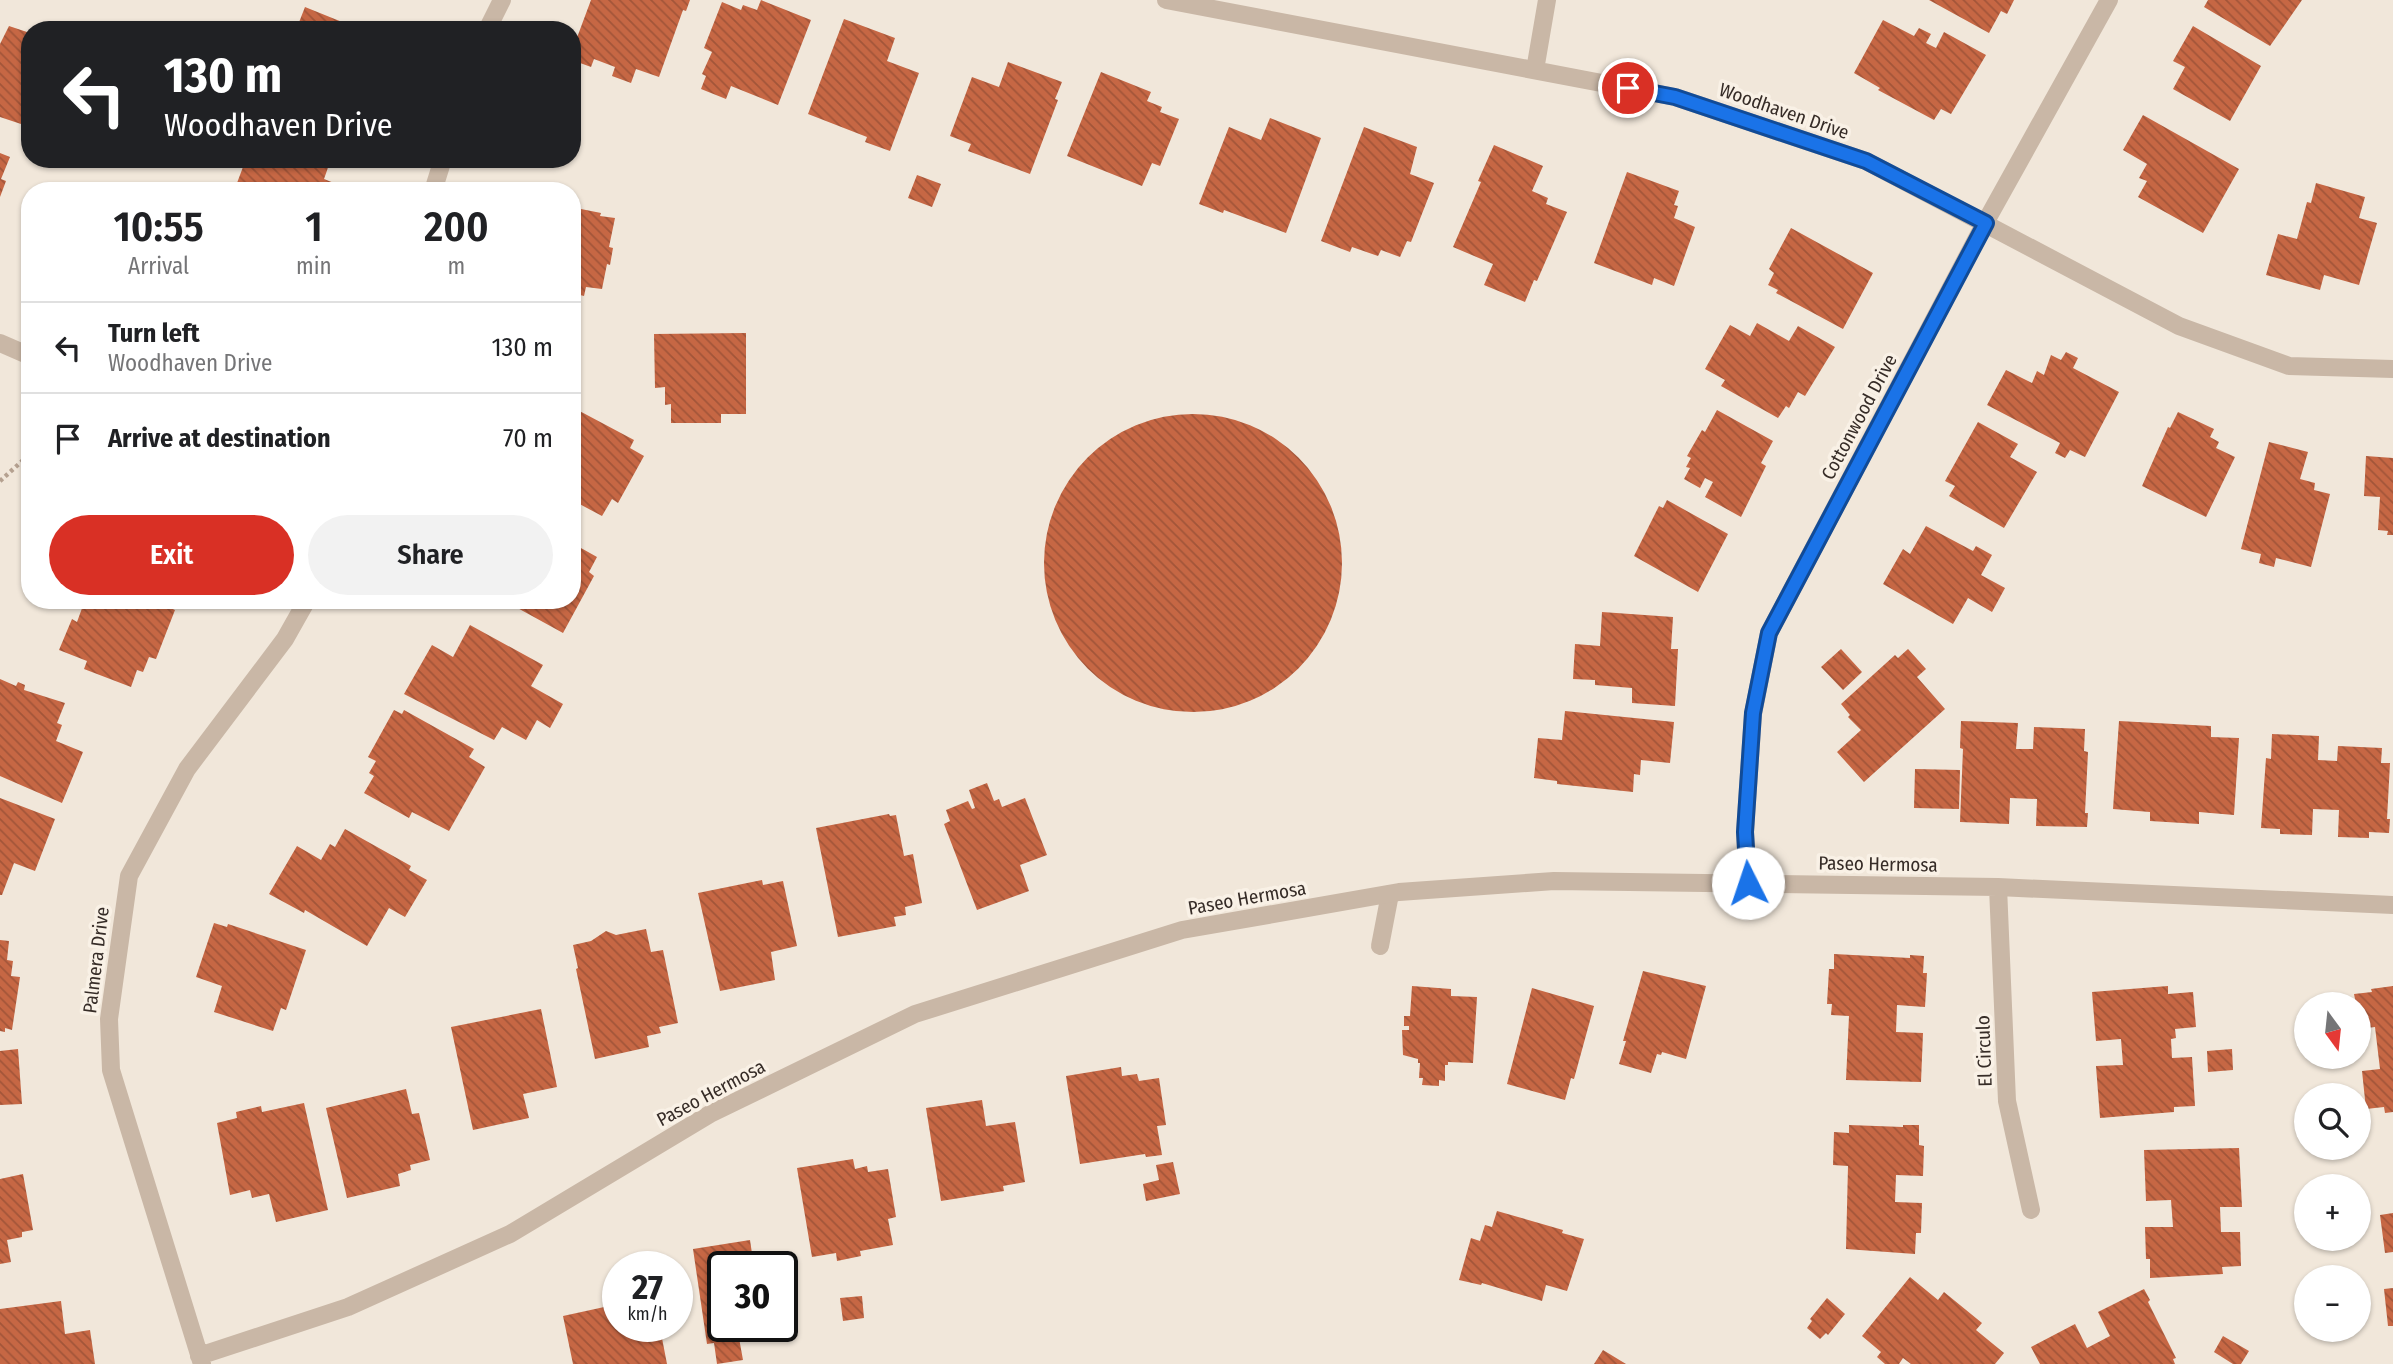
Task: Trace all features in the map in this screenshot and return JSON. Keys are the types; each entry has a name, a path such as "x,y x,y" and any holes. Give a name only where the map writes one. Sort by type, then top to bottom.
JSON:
{"street":[{"path":"492,21 502,0"},
{"name":"Woodhaven Drive","path":"1166,0 1675,97 1853,157 1986,223 2179,326 2289,366 2393,369"},
{"path":"1535,70 1547,0"},
{"name":"Cottonwood Drive","path":"1748,883 1745,832 1753,713 1769,633 1986,223 2109,0"},
{"path":"0,343 21,352"},
{"name":"Palmera Drive","path":"201,1360 111,1070 109,1018 128,876 187,769 285,639 302,609"},
{"name":"Paseo Hermosa","path":"201,1360 348,1307 510,1234 710,1114 915,1014 1182,930 1390,894 1554,881 1998,887 2393,905"},
{"name":"El Circulo","path":"1998,887 2007,1101 2031,1210"},
{"path":"1380,946 1390,894"}],"path":[{"path":"0,481 21,462"}],"building":[{"path":"591,0 690,0 686,11 683,10 659,77 636,69 631,83 612,76 615,67 594,59 591,67 581,63 581,27"},
{"path":"761,0 811,20 778,105 731,86 726,99 701,89 706,76 702,74 712,52 704,48 722,2 741,10 743,5 757,10"},
{"path":"1929,0 2014,0 2007,14 2001,11 1989,33"},
{"path":"2208,0 2302,0 2270,46 2204,7"},
{"path":"305,7 340,21 300,21"},
{"path":"844,19 895,38 887,61 919,73 890,151 865,142 867,137 808,114"},
{"path":"1883,20 1914,36 1919,28 1931,34 1926,43 1936,48 1944,32 1986,55 1951,114 1941,109 1934,120 1878,90 1880,88 1854,73"},
{"path":"9,26 21,30 21,124 0,117 0,44"},
{"path":"2193,26 2261,66 2230,121 2173,89 2185,67 2173,61"},
{"path":"1008,62 1062,82 1055,99 1058,100 1030,174 968,151 971,144 950,136 972,77 999,87"},
{"path":"1101,72 1151,92 1147,101 1162,107 1160,112 1179,119 1160,166 1152,163 1142,186 1067,156"},
{"path":"2143,115 2239,169 2203,233 2138,197 2147,181 2139,178 2147,164 2123,150"},
{"path":"1270,118 1321,138 1286,233 1224,210 1223,213 1199,204 1229,127 1261,140"},
{"path":"1364,127 1417,147 1410,174 1434,183 1411,242 1407,241 1400,257 1381,250 1378,256 1352,247 1350,252 1321,241"},
{"path":"1494,145 1543,166 1532,191 1548,198 1546,204 1567,212 1525,302 1484,285 1493,264 1453,247"},
{"path":"0,153 10,157 1,179 6,181 0,197"},
{"path":"243,168 328,168 324,179 332,182 237,182"},
{"path":"1627,172 1679,191 1674,205 1678,206 1674,218 1695,227 1674,286 1654,278 1652,285 1594,263"},
{"path":"917,175 941,184 932,207 908,198"},
{"path":"2316,183 2365,197 2359,218 2377,223 2359,285 2324,275 2320,290 2266,275 2278,234 2297,239 2307,202 2311,203"},
{"path":"581,209 615,218 609,247 613,248 610,265 607,264 602,289 586,287 584,296 581,295"},
{"path":"1791,228 1873,273 1843,329 1776,293 1778,290 1768,285 1774,273 1769,269"},
{"path":"1757,323 1789,341 1798,326 1835,347 1805,396 1798,392 1789,408 1786,406 1778,418 1721,386 1725,380 1705,369 1730,325 1750,336"},
{"path":"746,333 746,414 721,414 721,423 671,423 671,404 665,405 665,387 655,388 654,334"},
{"path":"2066,352 2078,358 2073,368 2119,392 2085,457 2070,450 2065,458 2055,453 2060,443 1987,405 2006,370 2032,383 2037,371 2044,375 2051,355 2061,360"},
{"path":"1717,410 1773,441 1761,463 1766,466 1741,517 1705,497 1713,482 1705,478 1700,488 1684,479 1690,468 1686,467 1691,458 1687,456"},
{"path":"581,412 634,440 630,448 644,456 618,503 612,499 602,516 581,505"},
{"path":"2178,412 2214,429 2210,437 2219,442 2216,448 2235,457 2206,517 2142,486 2168,427 2170,428"},
{"path":"1193,414 1222,417 1250,425 1276,439 1308,468 1331,506 1339,534 1342,563 1339,592 1331,620 1317,646 1288,678 1250,701 1222,709 1193,712 1164,709 1136,701 1110,687 1078,658 1055,620 1047,592 1044,563 1047,534 1055,506 1069,480 1098,448 1136,425 1164,417"},
{"path":"1978,422 2018,444 2010,457 2037,472 2004,528 1949,496 1955,486 1945,481"},
{"path":"2269,442 2308,452 2300,479 2315,483 2314,490 2330,494 2311,567 2276,558 2274,567 2259,563 2261,554 2241,549"},
{"path":"2366,456 2393,458 2393,535 2387,535 2388,531 2378,530 2380,497 2364,496"},
{"path":"1667,500 1728,534 1698,592 1634,556 1659,506 1663,508"},
{"path":"1926,526 1973,551 1976,546 1992,555 1981,575 2005,588 1992,612 1968,598 1953,624 1883,584 1903,549 1910,554"},
{"path":"581,548 597,557 589,572 594,576 581,600"},
{"path":"82,609 175,610 156,659 149,657 143,672 137,670 131,687 84,669 87,661 59,650 72,619 77,622"},
{"path":"519,609 576,609 563,633"},
{"path":"1602,612 1673,617 1671,649 1678,649 1675,706 1632,703 1632,688 1595,685 1595,680 1573,679 1575,644 1600,646"},
{"path":"470,625 543,665 531,686 563,704 550,728 537,720 526,740 502,727 494,740 404,694 432,645 453,657"},
{"path":"1841,649 1862,672 1843,690 1821,667"},
{"path":"1908,649 1926,669 1917,677 1945,709 1864,782 1837,752 1861,730 1848,717 1850,715 1841,704 1895,655 1898,658"},
{"path":"0,679 16,686 18,682 25,685 24,690 65,703 57,723 62,725 56,741 83,752 62,803 0,776"},
{"path":"394,710 402,714 404,710 474,749 469,757 485,767 449,831 412,812 409,818 364,793 374,776 369,773 376,761 368,757"},
{"path":"1565,711 1674,722 1670,763 1641,760 1640,775 1634,774 1633,792 1557,784 1557,781 1534,778 1538,738 1562,740"},
{"path":"1961,721 2018,723 2016,749 2033,749 2034,727 2085,729 2084,751 2088,752 2085,813 2088,813 2087,827 2036,826 2037,799 2010,798 2009,824 1960,822 1963,749 1960,748"},
{"path":"2119,721 2211,726 2211,737 2239,738 2234,815 2199,812 2199,824 2150,821 2150,812 2113,809"},
{"path":"2272,734 2319,736 2318,760 2337,761 2338,746 2382,748 2381,763 2390,763 2387,819 2390,819 2389,833 2369,832 2369,838 2338,837 2339,810 2313,809 2312,835 2280,834 2280,829 2261,828 2266,758 2271,759"},
{"path":"1915,769 1960,770 1959,809 1914,808"},
{"path":"987,783 994,801 999,799 1002,807 1025,798 1047,855 1020,865 1029,891 977,910 944,824 950,821 946,810 968,801 972,809 975,808 969,790"},
{"path":"0,798 55,819 35,871 14,863 2,895 0,895"},
{"path":"889,814 896,815 904,856 913,854 922,903 905,907 906,915 894,917 896,926 838,937 816,828"},
{"path":"345,829 411,866 409,870 427,880 405,917 389,908 367,946 305,910 304,913 269,894 297,846 321,860 330,844 335,847"},
{"path":"762,880 763,885 783,881 797,946 771,952 775,980 720,991 698,893"},
{"path":"214,923 227,927 228,924 306,950 286,1010 281,1008 273,1031 214,1012 222,986 196,977"},
{"path":"646,929 651,952 663,950 678,1023 659,1027 661,1033 647,1036 649,1047 595,1059 573,945 591,941 606,931 616,935"},
{"path":"0,940 9,941 7,960 13,961 11,976 20,977 12,1030 5,1028 5,1032 0,1031"},
{"path":"1834,954 1910,958 1910,955 1924,956 1923,973 1927,973 1925,1007 1897,1005 1896,1032 1923,1033 1921,1082 1846,1080 1849,1016 1831,1015 1832,1004 1827,1004 1829,969 1834,969"},
{"path":"1643,971 1706,986 1686,1059 1662,1052 1661,1055 1657,1054 1651,1073 1619,1064"},
{"path":"1412,986 1451,989 1451,996 1477,997 1473,1063 1448,1062 1448,1065 1445,1065 1445,1081 1439,1080 1439,1086 1422,1085 1418,1059 1403,1055 1402,1030 1409,1030 1409,1026 1404,1026 1404,1016 1410,1016"},
{"path":"2168,986 2168,994 2193,992 2196,1027 2175,1029 2176,1038 2171,1039 2172,1058 2192,1057 2195,1106 2174,1107 2174,1112 2100,1118 2096,1066 2123,1065 2121,1039 2096,1041 2092,992"},
{"path":"2393,986 2393,1112 2385,1113 2384,1107 2371,1108 2371,1083 2363,1083 2362,1071 2380,1069 2375,1027 2371,1028 2371,989"},
{"path":"1532,988 1594,1006 1574,1079 1571,1078 1565,1100 1507,1084"},
{"path":"541,1009 557,1087 523,1094 529,1118 473,1130 451,1027"},
{"path":"18,1049 22,1104 0,1105 0,1051"},
{"path":"2232,1049 2233,1070 2208,1072 2207,1051"},
{"path":"1121,1067 1122,1076 1137,1074 1139,1081 1159,1078 1166,1125 1157,1126 1162,1155 1146,1157 1145,1154 1080,1164 1066,1076"},
{"path":"406,1089 412,1114 419,1113 430,1160 410,1165 411,1170 398,1174 400,1186 347,1198 326,1108"},
{"path":"982,1100 986,1126 1015,1122 1025,1182 1003,1186 1004,1191 941,1201 926,1108"},
{"path":"304,1103 328,1210 276,1222 269,1194 252,1198 250,1190 230,1195 217,1123 237,1118 236,1112 261,1106 262,1112"},
{"path":"1849,1125 1919,1125 1919,1145 1924,1146 1923,1176 1896,1175 1895,1202 1922,1203 1921,1233 1916,1233 1915,1254 1846,1249 1848,1166 1833,1165 1834,1132 1849,1133"},
{"path":"2239,1148 2242,1207 2220,1207 2221,1232 2240,1232 2241,1266 2222,1267 2223,1274 2150,1278 2150,1259 2146,1259 2145,1227 2173,1227 2171,1200 2146,1201 2144,1150"},
{"path":"853,1159 855,1169 867,1166 868,1172 888,1169 896,1217 888,1219 893,1245 860,1251 861,1256 837,1261 836,1253 812,1257 797,1168"},
{"path":"1173,1162 1180,1194 1146,1201 1143,1184 1159,1180 1156,1165"},
{"path":"23,1174 33,1230 22,1232 22,1237 7,1240 11,1262 0,1264 0,1179"},
{"path":"1497,1211 1563,1230 1562,1233 1584,1239 1567,1291 1546,1285 1542,1301 1482,1283 1481,1285 1459,1280 1471,1238 1480,1241 1485,1225 1492,1227"},
{"path":"2393,1213 2393,1252 2385,1253 2380,1215"},
{"path":"750,1240 752,1251 707,1251 707,1342 740,1342 743,1360 717,1364 714,1343 707,1344 693,1249"},
{"path":"1910,1277 1938,1300 1944,1292 1982,1323 1976,1330 2004,1353 1995,1364 1911,1364 1903,1358 1899,1364 1885,1364 1877,1357 1881,1352 1862,1336"},
{"path":"2393,1288 2393,1326 2388,1326 2384,1289"},
{"path":"2144,1289 2176,1358 2173,1359 2175,1364 2040,1364 2031,1347 2075,1324 2087,1348 2110,1336 2098,1312"},
{"path":"862,1296 864,1318 843,1321 840,1298"},
{"path":"1827,1298 1845,1314 1828,1335 1826,1333 1820,1339 1807,1328 1812,1321 1810,1319"},
{"path":"61,1301 65,1334 90,1330 95,1364 0,1364 0,1309"},
{"path":"602,1307 602,1342 663,1342 667,1364 573,1364 563,1316"},
{"path":"2223,1336 2249,1351 2241,1364 2233,1364 2214,1352"},
{"path":"1603,1350 1626,1364 1594,1364"}],"route":[{"path":"1628,88 1675,97 1866,161 1986,223 1769,633 1753,713 1745,832 1748,883"}]}
